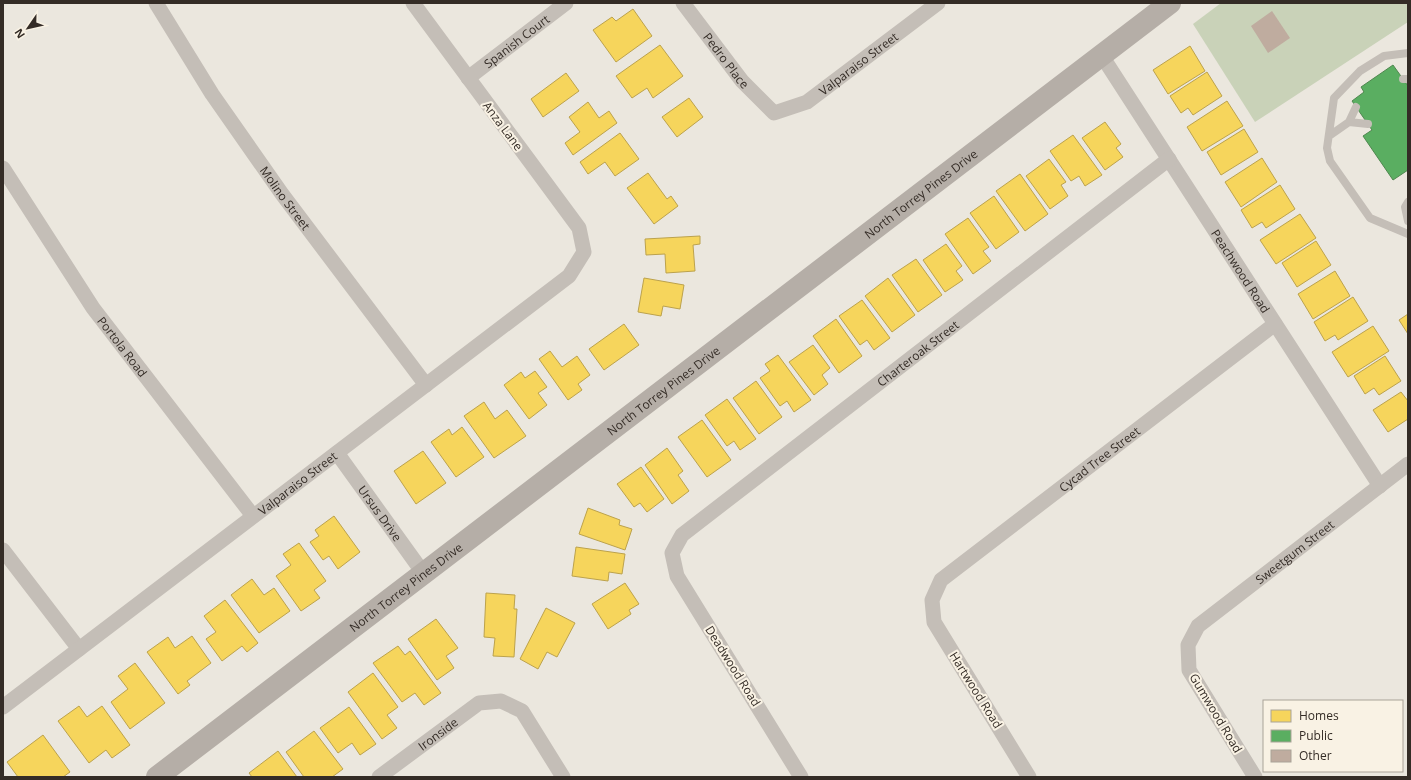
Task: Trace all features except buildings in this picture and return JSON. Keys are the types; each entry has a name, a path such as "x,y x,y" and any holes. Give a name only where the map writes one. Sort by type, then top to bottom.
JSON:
{"main road":[{"name":"North Torrey Pines Drive","path":"157,777 1170,3"}],"street":[{"name":"Molino Street","path":"156,3 212,94 282,194 426,385"},
{"name":"Anza Lane","path":"412,3 579,228 584,252"},
{"name":"Spanish Court","path":"468,78 566,3"},
{"name":"Pedro Place","path":"683,3 742,81 774,113"},
{"name":"Valparaiso Street","path":"774,113 807,102 938,3"},
{"name":"Peachwood Road","path":"1102,56 1380,486"},
{"name":"Charteroak Street","path":"672,553 682,535 1169,160"},
{"name":"Portola Road","path":"3,168 93,308 253,516"},
{"name":"Valparaiso Street","path":"3,708 569,276 584,252"},
{"name":"Cycad Tree Street","path":"932,600 941,580 1275,324"},
{"name":"Ursus Drive","path":"337,453 424,574"},
{"name":"Sweetgum Street","path":"1188,645 1198,626 1408,464"},
{"path":"3,550 79,649"},
{"name":"Deadwood Road","path":"672,553 677,576 801,777"},
{"name":"Hartwood Road","path":"932,600 934,622 1029,777"},
{"name":"Gumwood Road","path":"1188,645 1189,670 1255,777"},
{"name":"Ironside","path":"379,777 479,703 501,701 522,711 564,777"}],"lane":[{"path":"1408,53 1384,56 1360,71 1334,98 1327,148 1330,161 1370,218 1408,234"},
{"path":"1329,136 1349,122 1356,107"},
{"path":"1349,122 1368,124"},
{"path":"1408,202 1405,207 1408,221"}],"green space":[{"path":"1221,3 1408,3 1408,22 1255,122 1193,24"}]}
